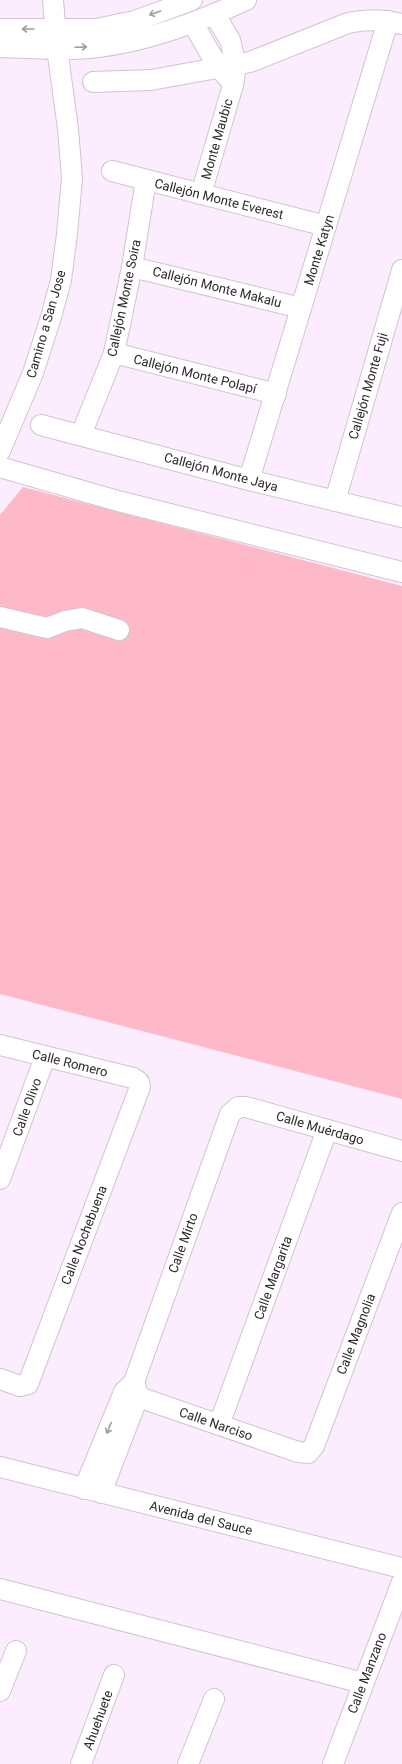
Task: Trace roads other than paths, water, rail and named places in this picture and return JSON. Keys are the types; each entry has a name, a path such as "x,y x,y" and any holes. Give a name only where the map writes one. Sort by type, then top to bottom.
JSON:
{"street":[{"name":"Camino a San Jose","path":"0,451 33,373 61,280 67,234 72,178 68,129 56,38 53,0"},
{"path":"0,47 56,38 135,21 192,0"},
{"path":"0,29 56,38 97,47 128,41 193,23 215,15 246,0"},
{"name":"Monte Maubic","path":"201,194 233,85 228,66 230,40 215,15"},
{"path":"94,82 151,80 250,62 348,23 364,19 395,22"},
{"name":"Monte Katyn","path":"249,480 326,226 395,22"},
{"path":"193,23 228,66"},
{"name":"Callejón Monte Everest","path":"112,171 326,226"},
{"name":"Callejón Monte Soira","path":"81,435 114,353 132,267 146,180"},
{"name":"Callejón Monte Makalu","path":"132,267 301,308"},
{"name":"Callejón Monte Fuji","path":"335,502 402,270"},
{"name":"Callejón Monte Polapí","path":"114,353 276,394"},
{"name":"Callejón Monte Jaya","path":"41,425 335,502 402,517"},
{"path":"0,467 118,501 402,572"},
{"path":"0,617 47,628 65,621 82,618 119,630"},
{"name":"Calle Romero","path":"0,1045 133,1078 139,1082"},
{"name":"Calle Olivo","path":"0,1179 45,1057"},
{"name":"Calle Nochebuena","path":"0,1379 16,1385 24,1386 28,1384 30,1380 138,1091 139,1082"},
{"name":"Calle Muérdago","path":"238,1107 402,1151"},
{"name":"Calle Mirto","path":"92,1491 132,1390 230,1114 238,1107"},
{"name":"Calle Margarita","path":"220,1425 327,1130"},
{"name":"Calle Magnolia","path":"308,1453 314,1446 402,1213"},
{"name":"Calle Narciso","path":"132,1390 220,1425 298,1452 308,1453"},
{"name":"Avenida del Sauce","path":"0,1467 402,1568"},
{"name":"Calle Manzano","path":"333,1764 402,1582"},
{"path":"0,1589 363,1684"},
{"path":"0,1691 16,1650"},
{"name":"Ahuehuete","path":"81,1764 114,1675"},
{"path":"188,1764 214,1700"}]}
